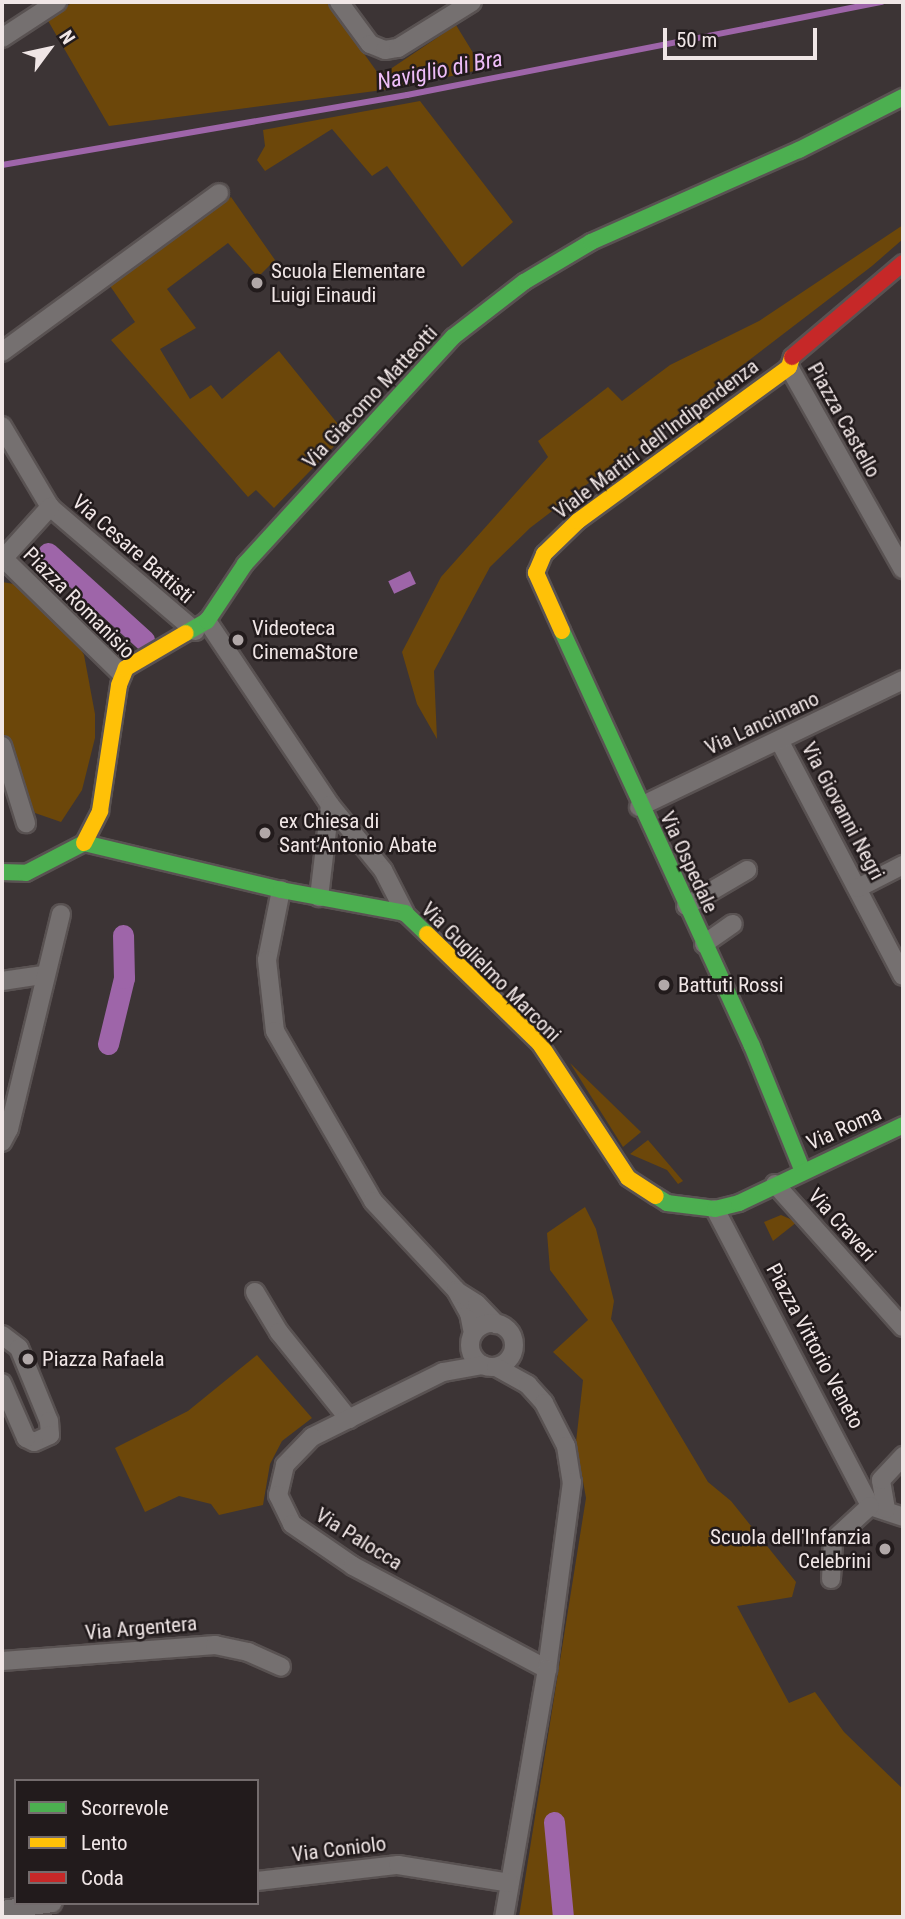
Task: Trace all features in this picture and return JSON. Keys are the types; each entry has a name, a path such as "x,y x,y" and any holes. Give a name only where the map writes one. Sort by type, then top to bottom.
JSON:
{"street":[{"path":"2,38 57,2"},
{"path":"339,2 370,44 386,50 398,48 472,2"},
{"name":"Via Giacomo Matteotti","path":"201,626 245,565 394,396 453,337 524,282 591,242 799,150 903,97"},
{"path":"2,352 219,193"},
{"name":"Viale Martiri dell'Indipendenza","path":"536,573 544,554 578,521 789,367 793,352 903,263"},
{"name":"Piazza Castello","path":"789,367 903,569"},
{"name":"Via Cesare Battisti","path":"2,426 50,507 201,626 330,805 383,870 405,913"},
{"name":"Piazza Romanisio","path":"50,507 3,560 122,674 100,811 84,843"},
{"name":"Via Ospedale","path":"536,573 639,807 704,943 802,1170"},
{"path":"122,674 139,657 201,626"},
{"name":"Via Lancimano","path":"639,807 780,742 903,680"},
{"name":"Via Giovanni Negri","path":"780,742 903,976"},
{"path":"2,746 26,823"},
{"path":"319,897 330,805"},
{"path":"2,872 26,873 84,843"},
{"name":"Via Guglielmo Marconi","path":"84,843 281,890 405,913 540,1044 628,1178 667,1203 716,1209 802,1170"},
{"path":"858,888 903,865"},
{"path":"686,906 747,870"},
{"path":"281,890 267,960 275,1031 373,1200 456,1290 469,1313 473,1357 528,1385"},
{"path":"2,1142 9,1129 42,975 50,967 61,914"},
{"path":"704,943 733,924"},
{"path":"2,981 42,975"},
{"name":"Via Roma","path":"802,1170 902,1129"},
{"name":"Via Craveri","path":"775,1184 903,1327"},
{"name":"Piazza Vittorio Veneto","path":"716,1209 878,1507"},
{"path":"456,1290 477,1304 496,1324 510,1333 513,1352 528,1385 544,1403 566,1446 572,1482 547,1669 504,1917"},
{"path":"255,1292 279,1332 349,1419"},
{"name":"Via Palocca","path":"496,1324 484,1325 443,1371 312,1437 285,1465 278,1495 292,1524 353,1566 547,1669"},
{"path":"2,1335 19,1348 50,1435 34,1441 26,1438 2,1383"},
{"path":"489,1366 513,1352"},
{"name":"Via Palocca","path":"443,1371 489,1366"},
{"path":"831,1579 833,1541 878,1507 881,1480 903,1456"},
{"path":"878,1507 903,1517"},
{"name":"Via Argentera","path":"2,1661 215,1645 248,1652 281,1667"},
{"name":"Via Coniolo","path":"259,1881 398,1865 510,1883"},
{"path":"2,1910 38,1905"}],"shaded area":[{"path":"73,2 327,2 380,76 456,25 483,69 398,88 109,126 47,19"},
{"path":"420,101 513,222 462,267 387,166 372,176 332,129 265,171 257,160 265,146 263,130"},
{"path":"231,197 275,260 258,277 228,243 167,289 196,328 160,349 190,399 211,385 222,399 279,351 346,434 274,508 256,490 248,497 111,340 135,322 108,283"},
{"path":"903,225 903,239 872,266 530,528 490,567 434,671 437,739 417,704 402,652 441,577 548,457 538,441 608,387 622,401 670,365 759,321"},
{"path":"410,571 416,584 394,594 388,581"},
{"path":"2,582 14,584 67,625 84,655 95,714 95,738 82,790 61,822 35,813 12,763 2,727"},
{"path":"570,1063 641,1132 623,1147"},
{"path":"648,1140 683,1181 678,1184 667,1170 630,1154"},
{"path":"585,1207 596,1229 614,1301 611,1319 708,1482 731,1501 796,1582 792,1597 737,1606 789,1703 815,1692 844,1732 903,1789 903,1917 519,1917 586,1498 576,1442 583,1380 553,1352 588,1320 550,1270 547,1233"},
{"path":"781,1215 797,1222 773,1241 764,1222"},
{"path":"257,1355 312,1418 282,1441 270,1464 263,1505 219,1515 211,1504 179,1496 145,1512 115,1448 188,1411"}],"waterway":[{"name":"Naviglio di Bra","path":"2,165 407,95 882,2"},
{"path":"48,553 144,640"},
{"path":"108,1044 124,978 123,935"},
{"path":"554,1822 563,1917"}],"traffic: fast":[{"path":"186,633 207,621 245,564 453,337 524,282 591,242 799,150 903,97"},
{"path":"562,631 752,1046 802,1169"},
{"path":"2,872 26,873 84,843 281,890 405,913 427,934"},
{"path":"656,1196 667,1203 715,1209 739,1203 903,1125"}],"traffic: slow":[{"path":"562,631 536,573 544,554 578,521 789,367 792,357"},
{"path":"84,843 100,811 119,685 126,668 186,633"},
{"path":"427,934 540,1044 628,1178 656,1196"}],"traffic: jam":[{"path":"792,357 903,263"}],"place":[{"name":"Scuola Elementare Luigi Einaudi","path":"257,283"},
{"name":"Videoteca CinemaStore","path":"238,640"},
{"name":"ex Chiesa di Sant’Antonio Abate","path":"265,833"},
{"name":"Battuti Rossi","path":"664,985"},
{"name":"Piazza Rafaela","path":"28,1359"},
{"name":"Scuola dell'Infanzia Celebrini","path":"885,1549"}]}
